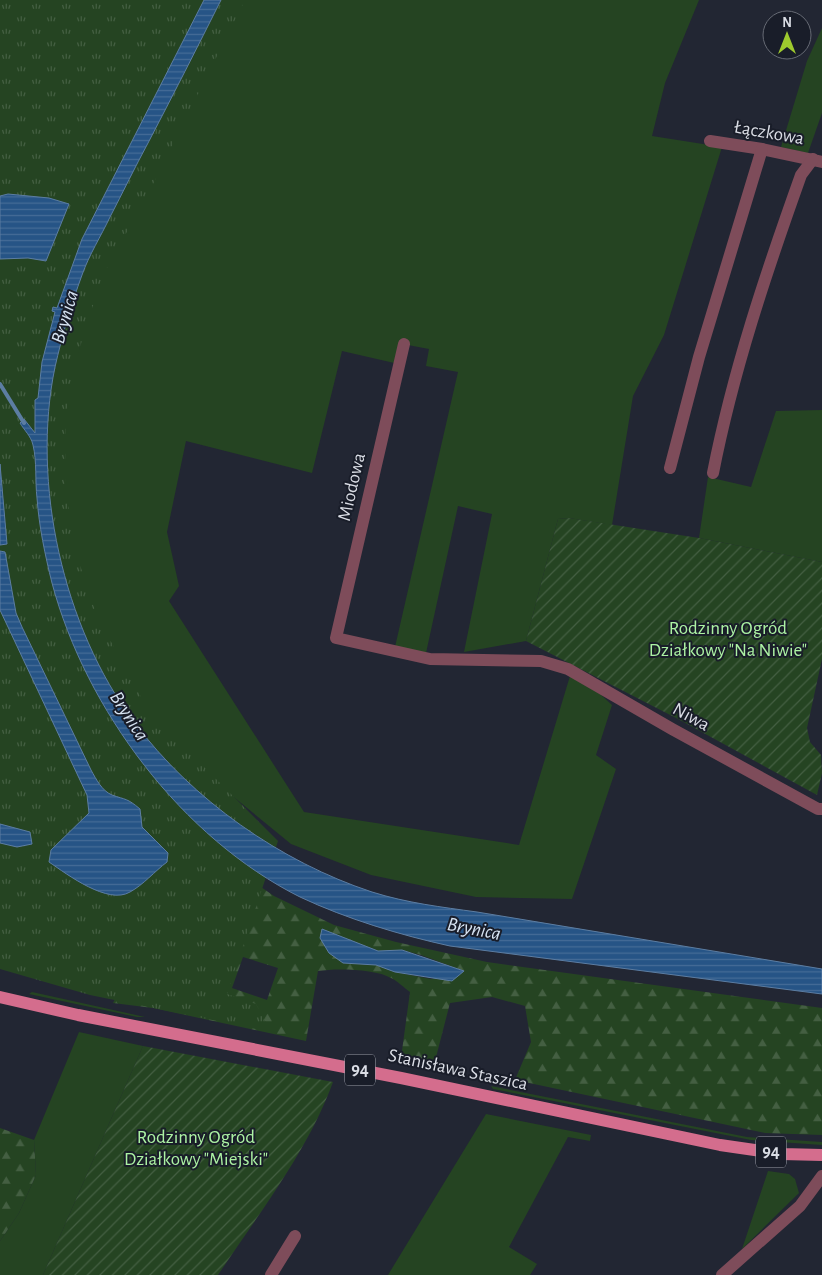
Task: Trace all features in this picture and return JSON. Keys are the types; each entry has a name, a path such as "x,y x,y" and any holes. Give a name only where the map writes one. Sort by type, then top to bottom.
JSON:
{"main road":[{"name":"Stanisława Staszica","path":"0,997 88,1017 357,1069 720,1145 782,1154 822,1155"}],"street":[{"name":"Łączkowa","path":"710,141 762,149 818,161"},
{"path":"670,468 699,356 762,149"},
{"path":"713,473 726,409 748,330 801,175 818,161"},
{"name":"Miodowa","path":"336,638 404,344"},
{"name":"Niwa","path":"336,638 430,659 541,661 568,668 672,729 818,809 822,809"},
{"path":"722,1275 800,1206 822,1176"},
{"path":"271,1275 295,1236"}],"green space":[{"path":"0,0 245,0 149,192 102,277 80,347 66,412 65,485 77,556 97,616 145,704 278,841 227,994 256,1004 271,1032 90,995 0,969"},
{"path":"240,0 699,0 665,83 652,136 722,147 664,335 633,396 612,525 569,518 558,519 526,641 464,652 492,514 458,506 426,653 395,647 458,372 426,366 429,349 408,345 403,365 342,351 312,473 186,441 167,532 179,586 169,601 304,812 519,845 570,676 599,693 612,705 596,755 616,769 572,899 476,897 371,875 291,844 203,772 141,706 94,617 73,555 62,484 63,409 99,275"},
{"path":"822,28 822,113 808,153 781,147 807,61 812,60 812,50"},
{"path":"822,410 822,562 699,538 708,477 751,487 776,411"},
{"name":"Rodzinny Ogród Działkowy \"Na Niwie\"","path":"569,518 699,538 822,562 822,659 807,728 810,742 821,755 822,773 817,795 678,719 526,641 558,519"},
{"path":"223,861 274,896 334,925 396,942 487,962 822,1008 822,1135 765,1133 515,1080 531,1042 525,1006 492,997 450,1003 434,1065 401,1058 410,992 394,979 366,971 318,971 306,1041 153,1008 113,1003 138,953","holes":["322,929 378,951 402,950 464,971 431,979 395,972 376,965 343,963","243,957 278,968 267,1000 232,988"]},
{"path":"32,992 145,1017 137,1017 29,994"},
{"path":"79,1032 143,1046 43,1275 0,1275 0,1241 19,1213 36,1175 34,1140"},
{"name":"Rodzinny Ogród Działkowy \"Miejski\"","path":"143,1046 333,1082 310,1133 296,1158 218,1275 43,1275"},
{"path":"491,1086 747,1137 822,1142 822,1145 751,1140 493,1089"},
{"path":"486,1114 591,1135 590,1141 568,1137 509,1247 537,1264 530,1275 388,1275"},
{"path":"0,1128 34,1140 36,1175 19,1213 0,1241"},
{"path":"768,1171 789,1174 795,1179 799,1193 742,1249"}],"water":[{"name":"Brynica","path":"204,0 221,0 82,275 70,309 55,367 49,412 47,458 51,505 59,552 71,599 88,643 109,684 134,722 157,750 211,802 272,846 338,879 372,892 411,902 822,969 822,994 450,946 412,937 336,912 300,897 257,872 216,841 179,805 144,765 114,723 88,677 68,631 52,583 39,519 33,445 20,423 24,419 35,433 35,400 38,398 42,362 55,312 52,311 53,307 57,308 82,239"},
{"path":"8,194 49,198 69,204 46,261 28,258 0,259 0,196"},
{"path":"0,464 7,544 0,545"},
{"path":"0,551 5,552 16,613 93,773 105,791 129,801 140,809 142,827 168,853 167,862 140,886 130,892 121,895 111,895 100,892 77,881 49,862 51,850 89,813 87,795 0,610"},
{"path":"0,824 30,832 32,844 17,847 0,843"},
{"path":"322,929 378,951 402,950 464,971 452,981 395,972 376,965 343,963 329,953 320,938"}],"waterway":[{"path":"0,384 24,423"}]}
